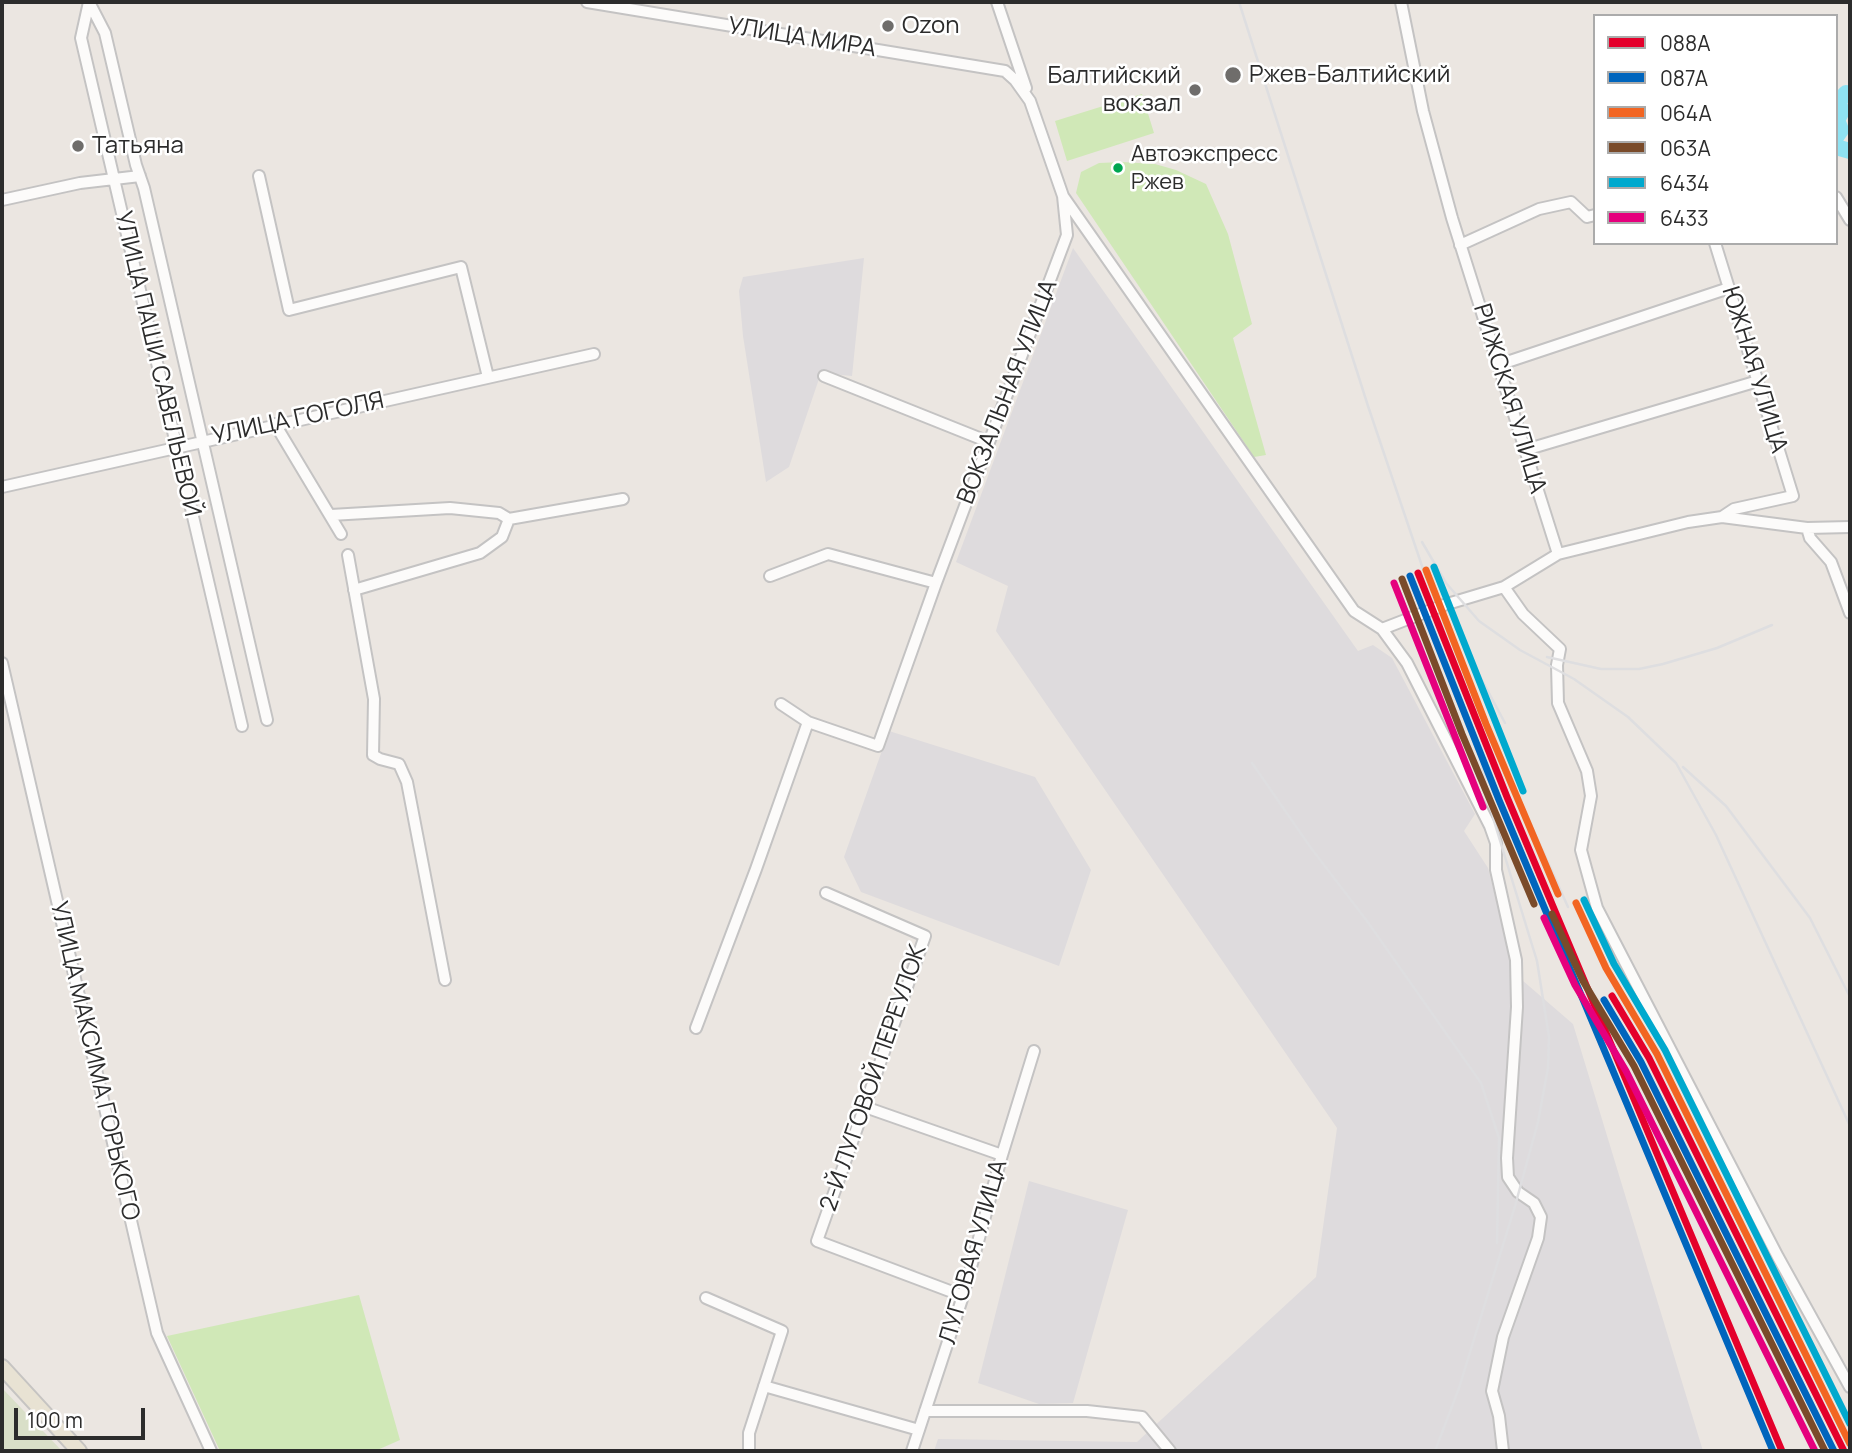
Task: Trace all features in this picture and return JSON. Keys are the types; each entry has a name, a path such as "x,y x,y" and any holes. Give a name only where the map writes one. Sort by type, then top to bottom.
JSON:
{"main road":[{"path":"2,1367 79,1451"}],"street":[{"name":"УЛИЦА ПАШИ САВЕЛЬЕВОЙ","path":"242,726 81,37 89,2 105,33 204,440 268,720"},
{"name":"УЛИЦА МИРА","path":"587,2 976,66"},
{"path":"997,2 1030,101"},
{"name":"РИЖСКАЯ УЛИЦА","path":"1401,2 1423,111 1460,245 1558,554"},
{"path":"976,66 1005,64 1011,56 1012,48"},
{"name":"ВОКЗАЛЬНАЯ УЛИЦА","path":"808,722 878,746 936,583 1067,235 1063,196 1030,101 1005,71 976,66"},
{"path":"2,200 80,183 140,176"},
{"path":"259,176 289,310 461,267 488,377"},
{"path":"1063,196 1354,611 1382,629 1407,663 1490,826 1496,843 1496,870 1516,960 1517,1007 1508,1177 1518,1192 1534,1203 1541,1217 1538,1238 1503,1337 1492,1391 1499,1416 1503,1451"},
{"path":"1838,200 1850,220"},
{"path":"1460,245 1539,209 1572,202 1587,217 1593,216"},
{"name":"ЮЖНАЯ УЛИЦА","path":"1716,245 1793,496 1734,509 1722,517"},
{"path":"1498,365 1729,288"},
{"name":"УЛИЦА ГОГОЛЯ","path":"2,487 594,354"},
{"path":"824,376 989,442"},
{"path":"1525,450 1758,381"},
{"path":"275,424 341,534"},
{"path":"331,515 450,508 499,513 509,519 623,499"},
{"path":"1382,629 1504,587 1558,554 1688,522 1722,517 1807,528 1850,527"},
{"path":"354,590 480,553 502,537 509,519"},
{"path":"1807,528 1810,538 1831,562 1850,613"},
{"path":"770,576 828,554 936,583"},
{"path":"348,555 374,699 373,755 380,760 399,764 407,782 444,980"},
{"path":"1504,587 1523,614 1560,649 1557,665 1558,703 1587,771 1591,796 1581,850 1597,908 1778,1257 1850,1387"},
{"name":"УЛИЦА МАКСИМА ГОРЬКОГО","path":"2,663 157,1333 211,1451"},
{"path":"696,1027 808,722 781,704"},
{"name":"2-Й ЛУГОВОЙ ПЕРЕУЛОК","path":"826,893 925,936 817,1241 964,1296"},
{"name":"ЛУГОВАЯ УЛИЦА","path":"912,1451 964,1296 1002,1155 1034,1051"},
{"path":"865,1107 1002,1155"},
{"path":"706,1298 782,1331 750,1433 749,1451"},
{"path":"764,1386 919,1430"},
{"path":"925,1411 1087,1411 1142,1418 1170,1451"}],"shaded area":[{"path":"1073,248 1358,651 1373,645 1392,658 1475,814 1464,831 1488,868 1515,974 1573,1024 1703,1451 934,1451 938,1439 1137,1442 1316,1277 1337,1128 996,631 1008,586 956,562"},
{"path":"864,258 852,376 821,373 789,467 766,482 743,336 739,291 743,277"},
{"path":"889,731 1035,777 1091,870 1059,966 861,892 844,857"},
{"path":"1029,1181 1128,1210 1073,1403 1039,1404 978,1383"}],"green space":[{"path":"1142,94 1154,133 1067,161 1055,121"},
{"path":"1099,163 1155,164 1206,184 1228,234 1252,324 1233,338 1266,455 1254,457 1076,193 1081,172"},
{"path":"359,1295 400,1440 375,1451 220,1451 167,1336"},
{"path":"2,1388 62,1451 2,1451"}],"waterway":[{"path":"1838,102 1846,93 1850,94"},
{"path":"1838,102 1842,111 1838,118"},
{"path":"1838,122 1841,130 1838,134"},
{"path":"1838,148 1850,151"}],"railway":[{"path":"1239,2 1422,566 1477,704 1568,907"},
{"path":"1422,542 1446,583 1479,621 1520,650 1574,679 1628,717 1676,763 1716,835 1850,1126"},
{"path":"1547,657 1601,669 1639,669 1717,648 1772,625"},
{"path":"1460,639 1505,723"},
{"path":"1435,1451 1459,1388 1515,1206 1538,1122 1548,1068 1549,1037 1537,961 1494,821 1480,757 1441,658"},
{"path":"1252,763 1481,1083 1499,1138 1497,1243"},
{"path":"1683,767 1726,806 1810,918 1850,997"}],"transit line":[{"name":"6434","path":"1434,567 1523,791"},
{"name":"064А","path":"1426,570 1486,724 1558,894"},
{"name":"088А","path":"1418,573 1507,797 1782,1451"},
{"name":"087А","path":"1410,576 1499,800 1773,1451"},
{"name":"063А","path":"1402,579 1462,734 1534,904"},
{"name":"6433","path":"1394,583 1483,807"},
{"name":"6434","path":"1584,900 1614,964 1665,1050 1850,1424"},
{"name":"064А","path":"1576,903 1606,968 1657,1054 1850,1444"},
{"name":"063А","path":"1552,914 1583,981 1634,1066 1825,1451"},
{"name":"6433","path":"1544,918 1575,985 1626,1071 1815,1451"},
{"name":"088А","path":"1612,996 1649,1058 1844,1451"},
{"name":"087А","path":"1604,1000 1641,1062 1834,1451"}],"place":[{"name":"Ozon","path":"888,26"},
{"name":"Ржев-Балтийский","path":"1233,75"},
{"name":"Балтийский вокзал","path":"1195,90"},
{"name":"Татьяна","path":"78,146"},
{"name":"Автоэкспресс Ржев","path":"1118,168"}]}
